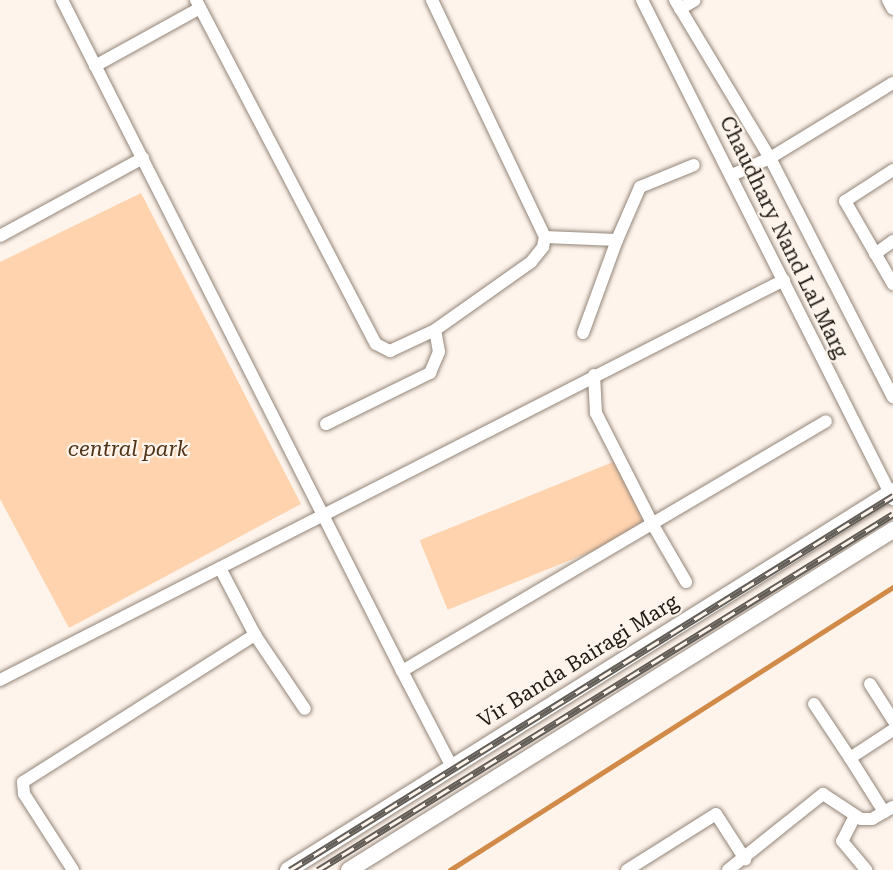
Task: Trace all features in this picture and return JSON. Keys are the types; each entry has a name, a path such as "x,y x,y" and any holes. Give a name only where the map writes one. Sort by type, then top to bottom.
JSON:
{"main road":[{"name":"Vir Banda Bairagi Marg","path":"288,870 892,495"},
{"path":"349,870 893,530"}],"street":[{"path":"62,0 452,767"},
{"path":"95,66 198,4 376,344 390,351 435,330 531,262 543,247 545,237 432,0"},
{"name":"Chaudhary Nand Lal Marg","path":"642,0 892,495"},
{"path":"677,5 695,0"},
{"path":"888,0 893,9"},
{"name":"Chaudhary Nand Lal Marg","path":"677,5 770,158 893,397"},
{"path":"732,175 770,158 892,85"},
{"path":"0,236 143,158"},
{"path":"583,333 617,240 640,187 694,165"},
{"path":"893,170 845,201 893,283"},
{"path":"545,237 617,240"},
{"path":"875,254 893,241"},
{"path":"0,680 784,280"},
{"path":"326,424 430,373 439,352 435,330"},
{"path":"594,375 596,413 652,525 686,582"},
{"path":"402,671 826,421"},
{"path":"220,568 255,635 266,646 305,709"},
{"path":"73,870 24,794 23,782 255,635"},
{"path":"870,684 893,720"},
{"path":"728,870 823,794 855,816 866,820 888,810 814,704"},
{"path":"850,758 893,730"},
{"path":"627,870 716,814 744,859"},
{"path":"855,816 842,841 866,870"}],"green space":[{"name":"central park","path":"141,193 301,504 69,628 0,499 0,262"},
{"path":"618,460 646,530 448,610 420,540"}],"waterway":[{"path":"450,870 893,587"}],"railway":[{"path":"290,870 893,496"},
{"path":"318,870 893,514"}]}
